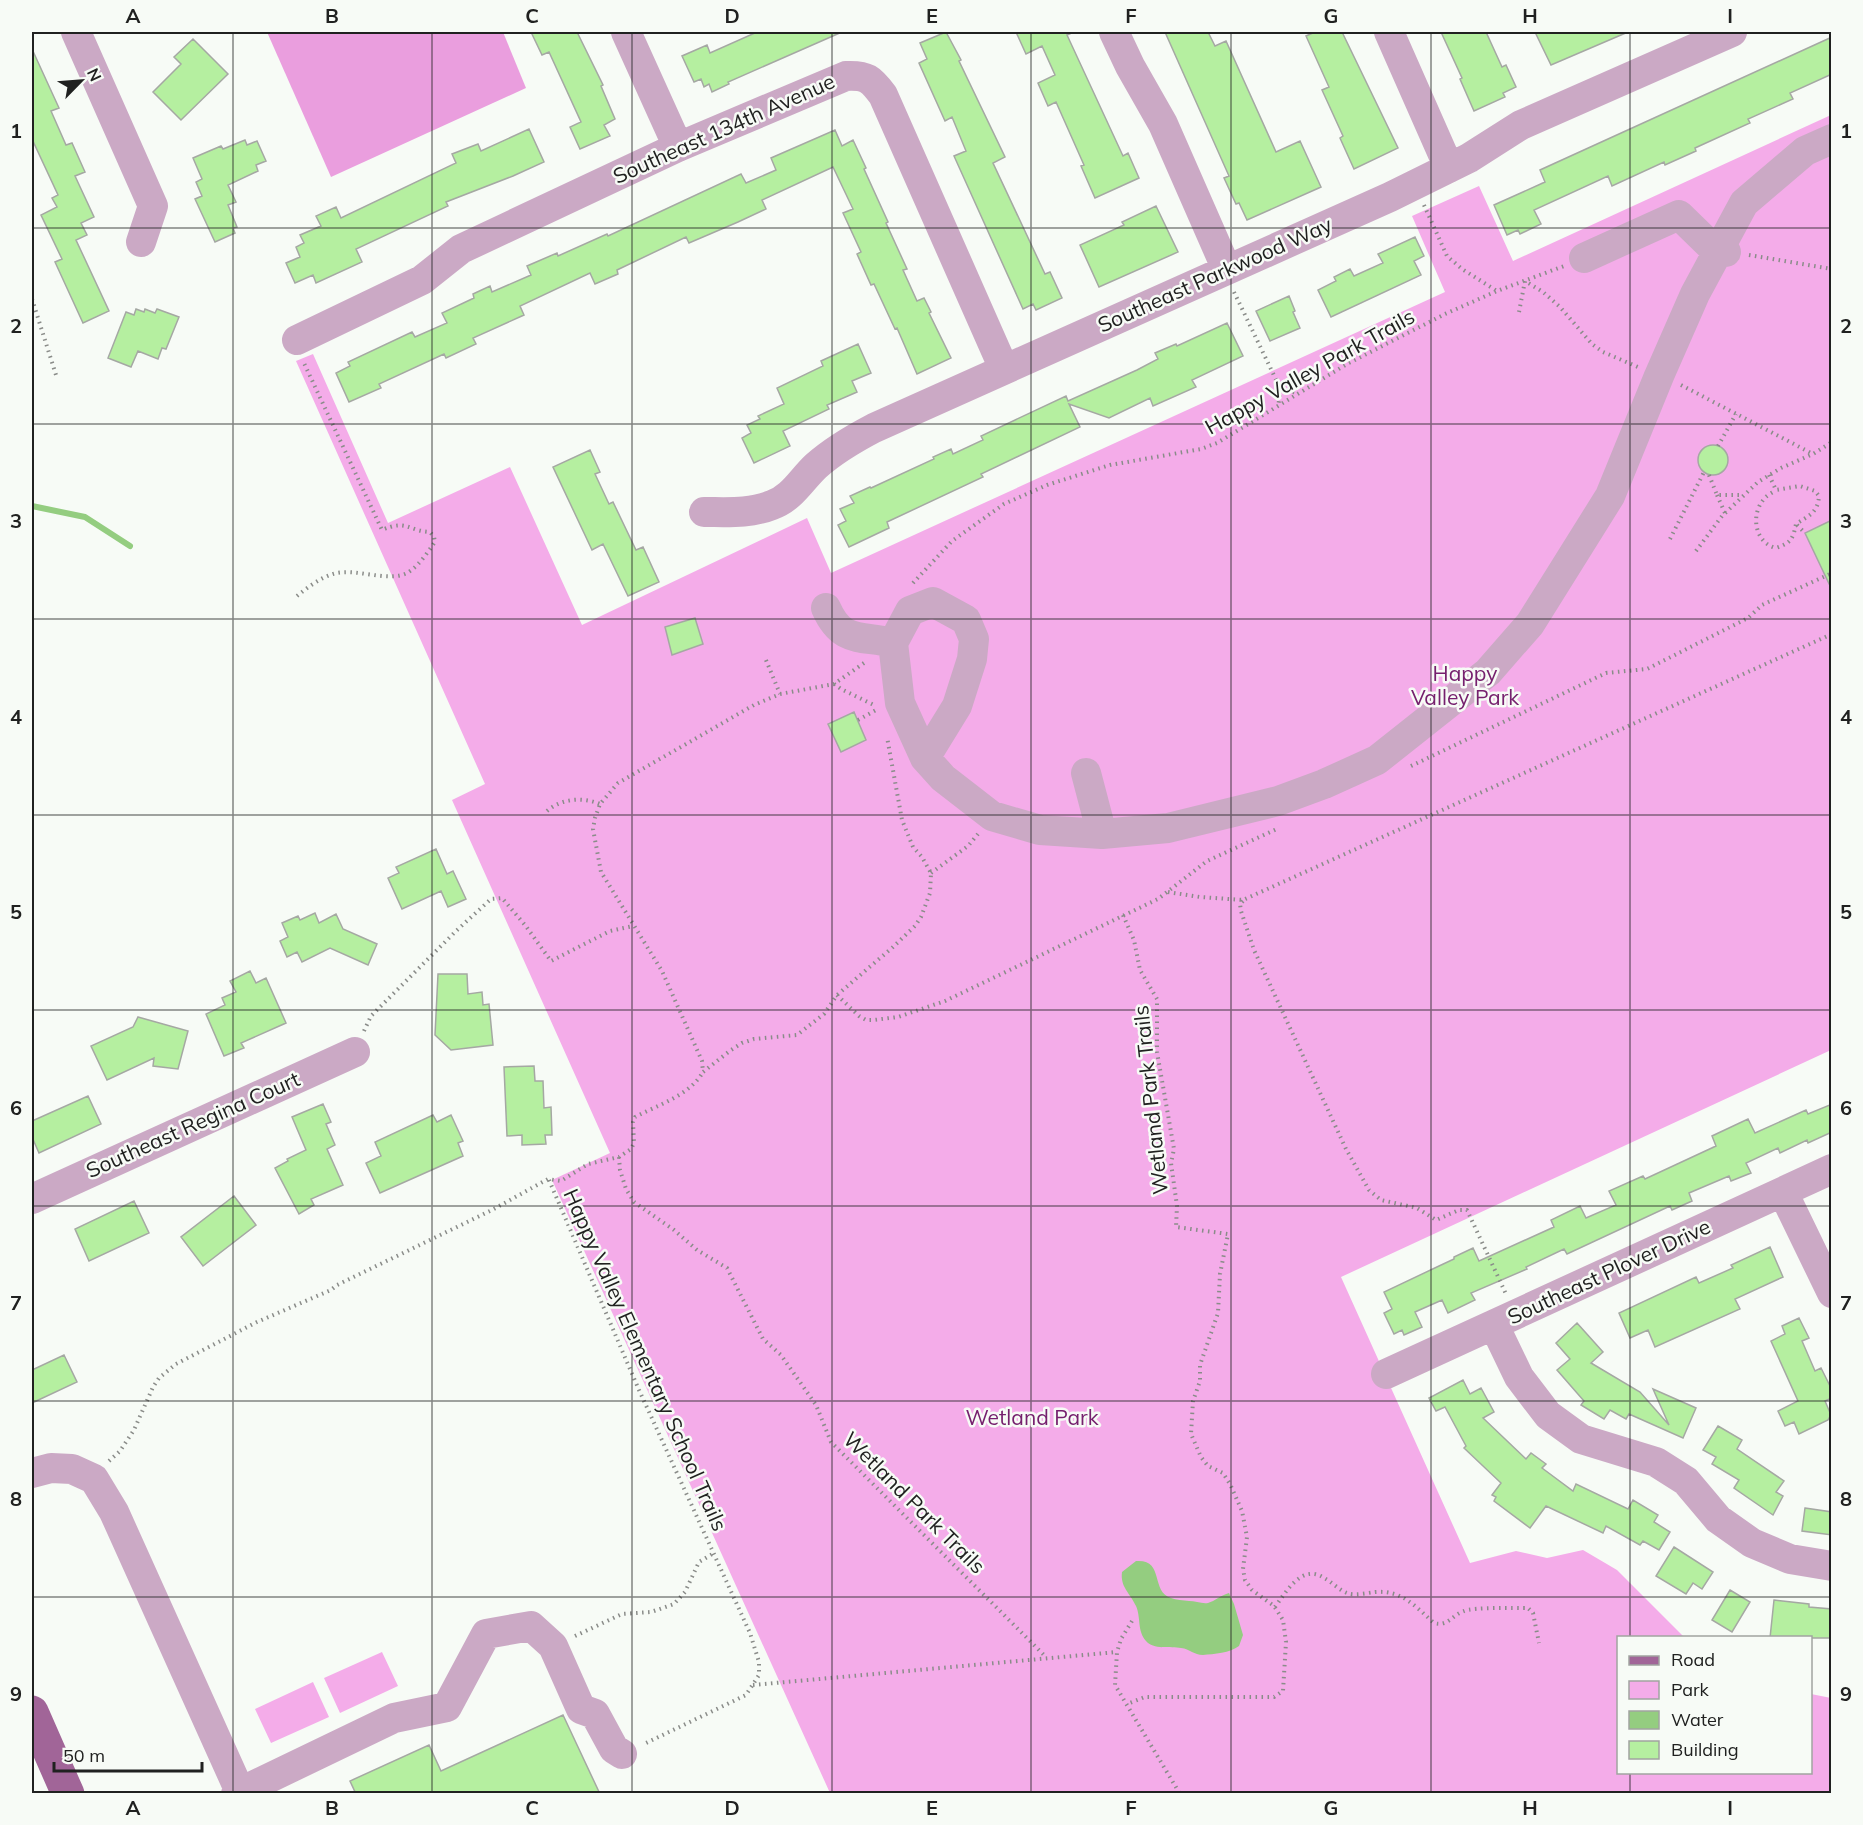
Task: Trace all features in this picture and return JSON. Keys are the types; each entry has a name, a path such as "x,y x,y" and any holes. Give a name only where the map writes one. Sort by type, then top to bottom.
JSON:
{"main road":[{"path":"32,1712 68,1794"}],"street":[{"path":"76,32 153,206 141,242"},
{"path":"626,32 678,147"},
{"path":"1114,32 1130,66 1163,124 1225,271"},
{"path":"1389,32 1449,168"},
{"name":"Southeast Parkwood Way","path":"704,512 751,512 774,505 791,494 814,468 839,447 874,428 1390,197 1490,146 1521,124 1732,32"},
{"name":"Southeast 134th Avenue","path":"297,340 422,280 461,249 678,147 846,76 860,75 873,81 884,95 1004,369"},
{"path":"826,608 836,627 848,636 877,639 883,650 900,703 925,758 943,778 992,816 1040,830 1102,834 1168,828 1278,801 1324,784 1377,760 1488,672 1530,624 1610,496 1695,294 1722,252 1744,203 1805,151 1832,140"},
{"path":"1584,258 1679,215 1722,252"},
{"path":"883,650 910,611 933,602 966,620 974,639 972,659 957,706 925,758"},
{"path":"1086,773 1102,834"},
{"name":"Southeast Regina Court","path":"32,1199 355,1052"},
{"name":"Southeast Plover Drive","path":"1386,1374 1832,1168"},
{"path":"1783,1192 1832,1293"},
{"path":"1505,1320 1519,1377 1548,1415 1581,1439 1656,1462 1686,1481 1718,1519 1752,1543 1790,1559 1832,1566"},
{"path":"32,1473 51,1468 72,1469 94,1479 114,1512 239,1793 394,1718 447,1707 486,1634 531,1626 553,1646 581,1709 595,1714 614,1749 622,1754"}],"path":[{"path":"1415,207 1424,204 1447,256 1462,269 1497,291"},
{"path":"1722,252 1832,269"},
{"name":"Happy Valley Park Trails","path":"908,593 913,582 952,542 1004,504 1047,484 1110,465 1217,443 1347,364 1445,314 1497,291 1584,258"},
{"path":"1225,271 1281,390 1278,406"},
{"path":"1519,312 1525,281"},
{"path":"32,299 56,375"},
{"path":"297,340 304,363 382,530 402,525 413,527 418,532 430,532 435,542 420,562 409,572 397,577 334,573 311,585 297,596"},
{"path":"1281,390 1299,394"},
{"path":"1718,446 1736,414"},
{"path":"1696,551 1725,513 1758,482 1832,442"},
{"path":"1670,539 1707,473 1725,513"},
{"path":"1769,475 1776,490"},
{"path":"1800,486 1815,490 1819,496 1817,508 1796,524 1792,538 1781,546 1773,548 1760,538 1756,523 1758,510 1765,498 1776,490 1800,486"},
{"path":"1718,495 1743,495"},
{"path":"1796,524 1805,532"},
{"path":"1167,891 1190,896 1243,900 1832,634"},
{"path":"703,1072 702,1061 662,971 601,872 593,829 600,804 618,783 754,705 780,694 834,684 883,650"},
{"path":"766,660 780,694"},
{"path":"834,684 880,708"},
{"path":"877,700 883,718"},
{"path":"858,720 880,708"},
{"path":"94,1479 120,1451 135,1430 153,1386 176,1364 256,1322 331,1290 337,1285 492,1210 548,1179 561,1181 588,1164 619,1157 631,1149 634,1143 633,1122 636,1117 689,1089 703,1072 731,1050 754,1039 797,1035 824,1014 837,995 915,926 930,893 931,873 913,847 902,820 885,727"},
{"path":"547,811 579,799 600,804"},
{"path":"931,873 969,846 992,816"},
{"path":"371,1016 491,899 502,898 551,961 610,931 633,926"},
{"path":"1243,900 1240,904 1240,911 1254,950 1360,1176 1369,1190 1381,1200 1418,1208 1436,1220 1459,1210 1467,1210 1505,1320"},
{"name":"Wetland Park Trails","path":"1123,915 1134,940 1140,970 1157,999 1157,1052 1174,1149 1171,1163 1177,1206 1176,1227 1228,1234 1220,1274 1218,1313 1200,1365 1200,1381 1193,1401 1191,1434 1201,1457 1208,1466 1222,1473 1230,1484 1242,1511 1247,1537 1243,1569 1245,1580 1252,1590 1275,1607"},
{"name":"Wetland Park Trails","path":"619,1157 620,1170 626,1189 634,1202 674,1230 697,1250 727,1268 763,1339 781,1355 816,1405 831,1442 1046,1657"},
{"name":"Happy Valley Elementary School Trails","path":"548,1179 639,1390 750,1633 759,1662 759,1676 753,1685"},
{"name":"Happy Valley Elementary School Trails","path":"553,1646 566,1643 571,1638 621,1614 651,1612 675,1604 685,1592 699,1562 714,1553"},
{"path":"1127,1704 1145,1697 1274,1697 1278,1695 1283,1691 1286,1642 1283,1620 1275,1607 1288,1587 1305,1575 1318,1574 1348,1594 1388,1591 1407,1598 1434,1623 1440,1624 1448,1622 1463,1611 1528,1608 1533,1613 1539,1643"},
{"path":"1132,1621 1117,1652 1115,1685 1180,1794"},
{"path":"622,1754 746,1695 753,1685 1117,1652"}],"green space":[{"name":"Happy Valley Park","path":"1831,115 1831,1050 1341,1277 1470,1563 1516,1551 1547,1558 1583,1550 1617,1570 1683,1636 1617,1636 1617,1774 1812,1774 1812,1694 1831,1698 1831,1793 830,1793 552,1180 610,1153 452,800 485,784 296,361 313,354 388,523 510,467 582,625 807,518 831,573 1445,292 1412,216 1479,186 1513,261"},
{"path":"382,1652 398,1686 340,1713 324,1678"},
{"path":"313,1682 329,1717 271,1743 255,1709"}],"shaded area":[{"path":"267,32 503,32 526,88 331,177"}],"water":[{"path":"1136,1561 1151,1565 1161,1589 1171,1598 1206,1603 1229,1593 1243,1635 1239,1646 1227,1652 1203,1655 1177,1647 1158,1647 1149,1644 1141,1633 1136,1606 1122,1582 1122,1572"}],"building":[{"path":"531,32 577,32 603,85 601,86 615,119 604,125 610,136 580,149 570,127 581,122 549,52 542,55"},
{"path":"757,32 842,32 728,82 729,84 712,92 709,84 704,87 701,79 694,82 682,56 707,45 710,53"},
{"path":"946,32 1005,157 993,163 1045,274 1050,272 1062,298 1036,310 1033,304 1023,309 954,156 966,151 952,117 945,121 919,63 927,59 920,43"},
{"path":"1016,32 1074,32 1067,35 1123,156 1128,153 1139,178 1095,198 1081,166 1084,165 1056,102 1048,106 1038,83 1055,75 1042,46 1026,54"},
{"path":"1165,32 1208,32 1215,46 1226,41 1276,152 1300,141 1321,187 1247,220 1239,203 1236,204 1224,178 1229,176"},
{"path":"1315,32 1342,32 1398,148 1354,169 1340,138 1343,136 1322,90 1329,87 1306,36"},
{"path":"1441,32 1486,32 1502,67 1506,65 1516,87 1503,93 1505,97 1474,111"},
{"path":"1535,32 1628,32 1551,65"},
{"path":"1832,37 1832,74 1790,93 1793,99 1748,119 1750,123 1695,148 1696,151 1665,165 1664,162 1612,186 1608,176 1534,210 1541,224 1520,234 1518,230 1507,235 1494,205 1545,182 1540,170"},
{"path":"193,39 228,74 181,120 153,92 181,64 174,57"},
{"path":"32,49 59,108 51,111 66,145 72,143 85,172 75,176 94,217 81,223 87,235 76,240 109,311 83,323 55,262 62,259 41,215 57,207 52,198 58,195 32,139"},
{"path":"529,129 544,162 446,202 448,206 356,249 362,262 316,283 313,275 295,283 286,263 300,257 296,247 304,243 300,235 321,226 316,216 336,207 341,218 456,163 452,154 478,144 481,151"},
{"path":"835,130 842,146 853,140 907,269 903,270 917,301 924,298 951,358 917,374 897,328 895,329 874,284 871,285 857,254 861,252 843,213 853,209 833,167 762,200 766,209 738,222 689,243 686,237 617,270 618,274 595,284 590,273 520,306 524,315 473,338 476,344 446,358 444,354 379,384 381,388 349,402 336,373 350,366 348,362 412,332 415,337 447,323 442,313 474,298 473,294 490,286 492,292 531,275 527,266 557,253 558,256 607,234 608,236 741,174 746,183 776,170 771,158"},
{"path":"245,140 247,145 257,141 266,161 256,165 258,171 228,185 236,202 228,205 237,227 233,228 235,233 215,242 195,199 202,196 196,182 202,179 193,158 221,146 223,149"},
{"path":"1156,206 1178,252 1099,287 1080,245 1124,225 1122,222"},
{"path":"1415,237 1424,256 1414,261 1421,275 1331,317 1318,290 1336,281 1334,277 1350,269 1354,276 1383,263 1378,254"},
{"path":"1289,296 1300,328 1270,341 1256,311"},
{"path":"136,309 144,312 145,309 155,313 157,309 179,317 166,349 162,348 158,359 138,351 131,367 108,358 126,312 134,315"},
{"path":"1227,323 1243,356 1192,380 1196,387 1153,406 1150,398 1109,418 1069,404 1080,427 981,474 983,477 887,522 889,528 849,547 838,525 846,521 840,509 854,503 850,496 934,459 933,457 951,449 953,454 983,440 981,436 1066,396 1068,401 1137,370 1158,359 1155,353 1176,344 1177,346"},
{"path":"858,344 871,373 852,381 857,392 827,405 829,409 783,431 790,446 754,463 742,438 751,433 747,425 760,419 758,416 784,404 777,388 823,366 821,361"},
{"path":"1713,445 1724,449 1728,460 1724,471 1713,475 1702,471 1698,460 1702,449"},
{"path":"590,450 600,472 595,474 609,504 613,502 636,550 643,547 659,582 628,596 603,544 592,550 553,467"},
{"path":"1832,520 1832,590 1805,533"},
{"path":"695,618 703,644 672,655 665,627"},
{"path":"854,712 866,740 841,752 828,724"},
{"path":"436,849 447,874 453,871 466,899 448,907 441,891 402,909 388,878 399,873 396,867"},
{"path":"315,913 319,923 336,914 343,929 377,944 368,965 330,948 302,962 297,952 287,957 280,941 288,937 282,923 298,916 300,920"},
{"path":"250,971 256,983 266,978 286,1023 241,1043 244,1048 224,1056 206,1014 225,1005 222,998 236,992 230,981"},
{"path":"438,974 467,974 468,994 482,992 483,1005 489,1004 493,1045 451,1050 435,1035"},
{"path":"138,1017 188,1031 178,1069 153,1066 154,1058 107,1080 91,1046 133,1027"},
{"path":"534,1066 535,1081 543,1081 544,1108 551,1107 552,1135 545,1135 546,1144 522,1145 522,1135 507,1136 504,1067"},
{"path":"88,1096 101,1124 39,1153 32,1137 32,1121"},
{"path":"323,1104 331,1122 326,1124 335,1145 327,1149 343,1185 311,1199 314,1205 299,1214 275,1168 306,1150 292,1117"},
{"path":"1832,1104 1832,1132 1808,1143 1807,1140 1780,1153 1778,1148 1746,1163 1751,1173 1731,1181 1729,1176 1689,1193 1692,1201 1672,1210 1670,1206 1567,1254 1564,1249 1526,1267 1527,1269 1471,1293 1475,1300 1448,1313 1442,1300 1415,1312 1422,1327 1404,1335 1402,1330 1394,1334 1384,1313 1392,1309 1384,1292 1473,1248 1479,1261 1554,1227 1551,1220 1580,1206 1586,1218 1616,1205 1609,1191 1643,1176 1645,1179 1716,1146 1712,1136 1748,1119 1755,1133 1806,1110 1808,1114"},
{"path":"433,1115 437,1122 451,1115 463,1141 458,1143 463,1156 380,1193 366,1163 381,1156 375,1142"},
{"path":"234,1196 256,1225 203,1266 181,1237"},
{"path":"134,1201 149,1233 89,1261 75,1229"},
{"path":"1770,1247 1783,1277 1735,1299 1740,1309 1655,1347 1648,1330 1630,1338 1619,1313 1696,1277 1699,1283 1733,1268 1731,1265"},
{"path":"1799,1318 1809,1338 1802,1341 1815,1371 1821,1368 1832,1390 1832,1398 1825,1401 1831,1415 1828,1420 1799,1434 1794,1422 1785,1426 1778,1411 1798,1401 1771,1341 1785,1334 1782,1326"},
{"path":"1577,1323 1603,1352 1591,1363 1640,1392 1669,1425 1653,1389 1696,1408 1683,1438 1629,1414 1626,1419 1610,1410 1604,1419 1581,1405 1584,1401 1557,1370 1570,1359 1556,1343"},
{"path":"64,1355 77,1382 32,1403 32,1370"},
{"path":"1463,1380 1470,1394 1481,1388 1494,1412 1483,1418 1526,1459 1531,1453 1546,1464 1542,1468 1573,1491 1576,1484 1628,1509 1633,1500 1658,1515 1654,1522 1670,1532 1659,1550 1643,1541 1640,1545 1606,1526 1603,1533 1546,1506 1530,1528 1494,1501 1496,1497 1492,1495 1501,1483 1464,1448 1466,1446 1445,1407 1436,1411 1429,1398"},
{"path":"1718,1426 1742,1440 1737,1449 1784,1481 1776,1492 1783,1496 1773,1515 1734,1488 1739,1480 1712,1464 1716,1457 1703,1450"},
{"path":"1805,1508 1832,1512 1832,1535 1802,1531"},
{"path":"1674,1547 1713,1572 1702,1589 1693,1583 1686,1594 1656,1576"},
{"path":"1730,1590 1750,1602 1732,1632 1712,1620"},
{"path":"1774,1600 1832,1609 1832,1638 1770,1636"},
{"path":"563,1715 600,1794 356,1794 350,1781 429,1745 441,1771"}],"waterway":[{"path":"32,506 85,517 130,546"}],"park label":[{"name":"Wetland Park","path":"1032,1418"}]}
